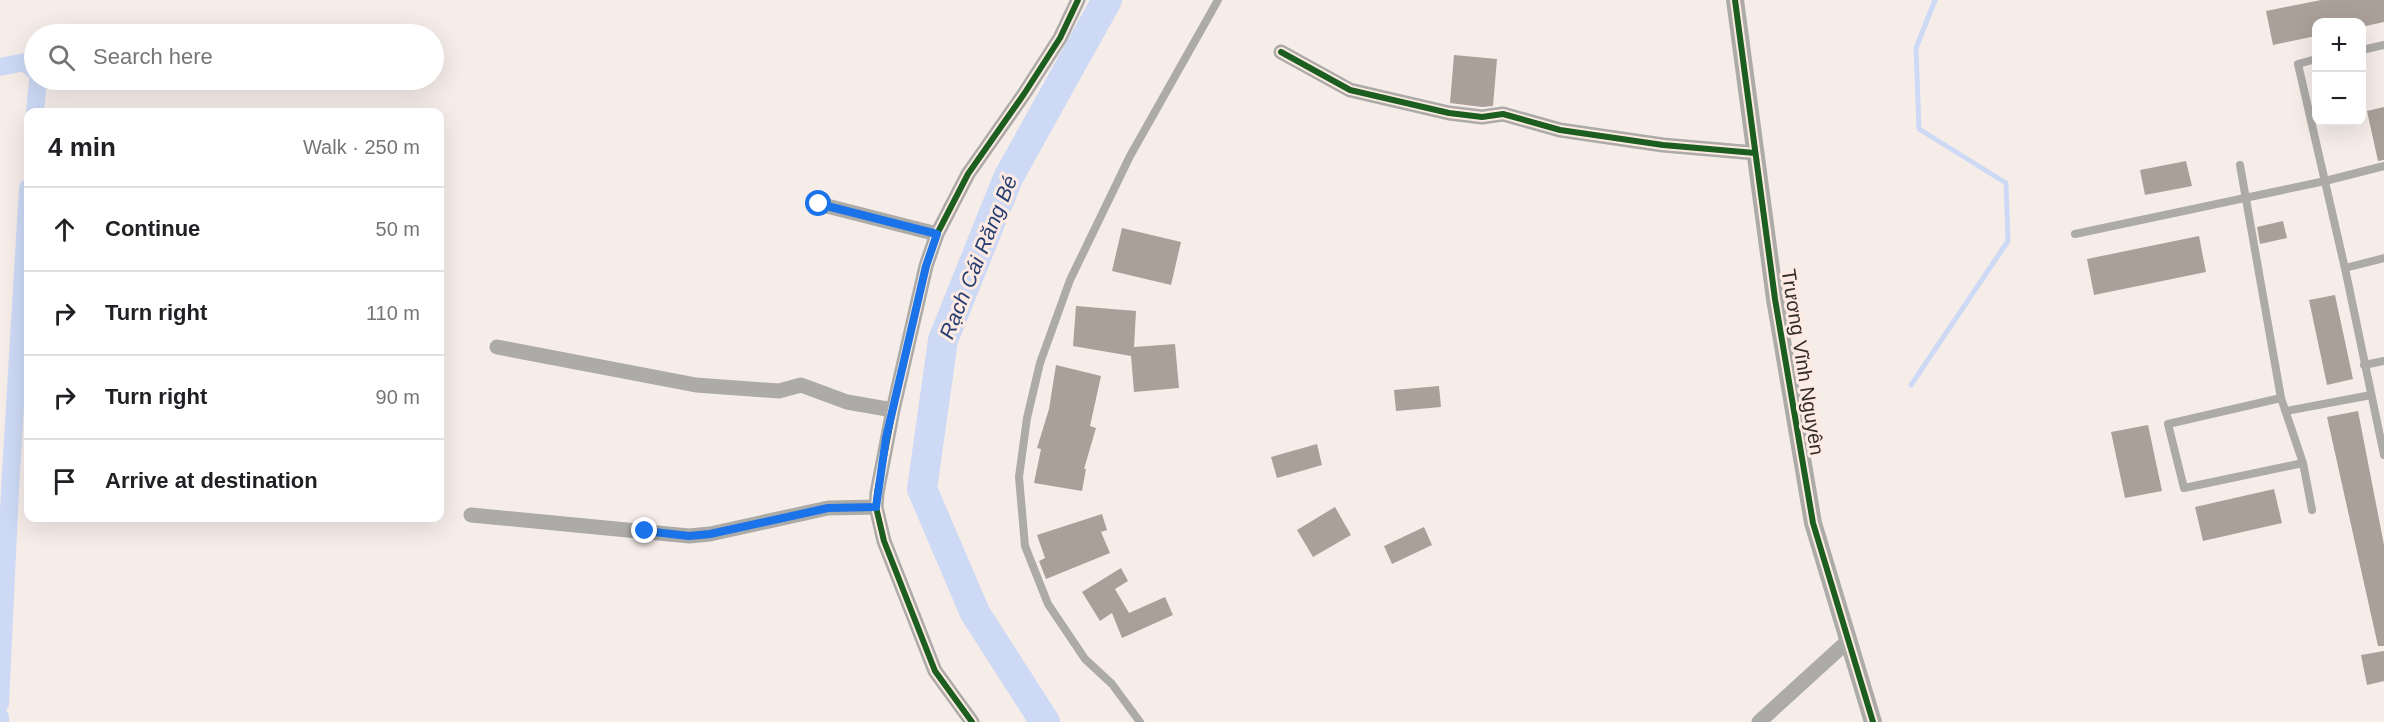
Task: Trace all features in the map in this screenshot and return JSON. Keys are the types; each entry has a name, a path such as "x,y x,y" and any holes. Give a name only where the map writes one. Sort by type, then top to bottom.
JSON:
{"street":[{"path":"972,722 934,671 884,542 876,507 893,410 926,266 937,234 968,174 1060,38 1078,0"},
{"name":"Trương Vĩnh Nguyên","path":"1736,0 1774,299 1814,523 1873,722"},
{"path":"1281,52 1350,90 1449,113 1482,117 1503,114 1560,130 1663,146 1755,153"},
{"path":"819,204 937,234"},
{"path":"497,347 696,386 779,391 801,385 847,402 893,410"},
{"path":"471,515 689,536 710,534 828,508 876,507"},
{"path":"1759,722 1849,640"}],"lane":[{"path":"1140,722 1112,684 1085,659 1048,604 1025,546 1019,477 1027,418 1040,363 1070,280 1130,156 1218,0"},
{"path":"2366,49 2384,45"},
{"path":"2312,60 2298,64 2345,268 2384,455"},
{"path":"2240,165 2281,398 2302,463 2312,510"},
{"path":"2075,234 2325,182 2384,166"},
{"path":"2345,268 2384,258"},
{"path":"2364,365 2384,361"},
{"path":"2286,411 2371,395"},
{"path":"2281,398 2168,424 2184,488 2302,463"}],"building":[{"path":"2321,0 2384,0 2384,22 2366,26 2366,18 2312,18 2312,37 2273,45 2266,11"},
{"path":"1454,55 1497,59 1493,106 1450,103"},
{"path":"2384,107 2384,160 2378,161 2367,111"},
{"path":"2186,161 2192,186 2145,195 2140,170"},
{"path":"2283,221 2287,238 2260,244 2257,227"},
{"path":"1122,228 1181,242 1171,285 1112,271"},
{"path":"2199,236 2206,272 2094,295 2087,259"},
{"path":"2335,295 2353,379 2327,385 2309,300"},
{"path":"1076,306 1136,311 1134,347 1175,344 1179,388 1134,392 1131,356 1073,346"},
{"path":"1056,365 1101,376 1090,426 1096,428 1084,469 1086,469 1082,491 1034,483 1041,449 1037,448 1049,409"},
{"path":"1439,386 1441,407 1396,411 1394,390"},
{"path":"2358,411 2384,545 2384,646 2378,646 2327,417"},
{"path":"2148,425 2162,491 2125,498 2111,432"},
{"path":"1317,444 1322,465 1277,478 1271,457"},
{"path":"2274,489 2282,523 2203,541 2195,507"},
{"path":"1335,507 1351,535 1313,557 1297,530"},
{"path":"1102,514 1107,530 1101,532 1110,553 1046,579 1039,561 1045,558 1037,535"},
{"path":"1424,527 1432,545 1392,564 1384,546"},
{"path":"1121,568 1128,581 1115,589 1129,613 1165,597 1173,615 1122,638 1112,613 1100,621 1082,592"},
{"path":"2384,651 2384,681 2367,685 2361,655"}],"waterway":[{"name":"Rạch Cái Răng Bé","path":"1045,722 975,613 922,489 943,340 1008,178 1107,0"},
{"path":"1911,385 2008,241 2006,183 1919,129 1916,48 1935,0"},
{"path":"0,67 24,62"},
{"path":"35,108 37,90"},
{"path":"0,704 24,255"},
{"path":"0,717 0,722"}],"cycle path":[{"path":"972,722 935,671 884,541 876,507 877,493 893,410 926,266 937,234 968,174 1060,38 1078,0"},
{"path":"1735,0 1775,299 1813,523 1873,722"},
{"path":"1281,52 1350,90 1449,113 1482,117 1503,114 1560,130 1663,145 1755,153"}],"route":[{"path":"645,531 689,536 710,534 828,508 876,507 886,438 926,266 937,234 819,204"}]}
